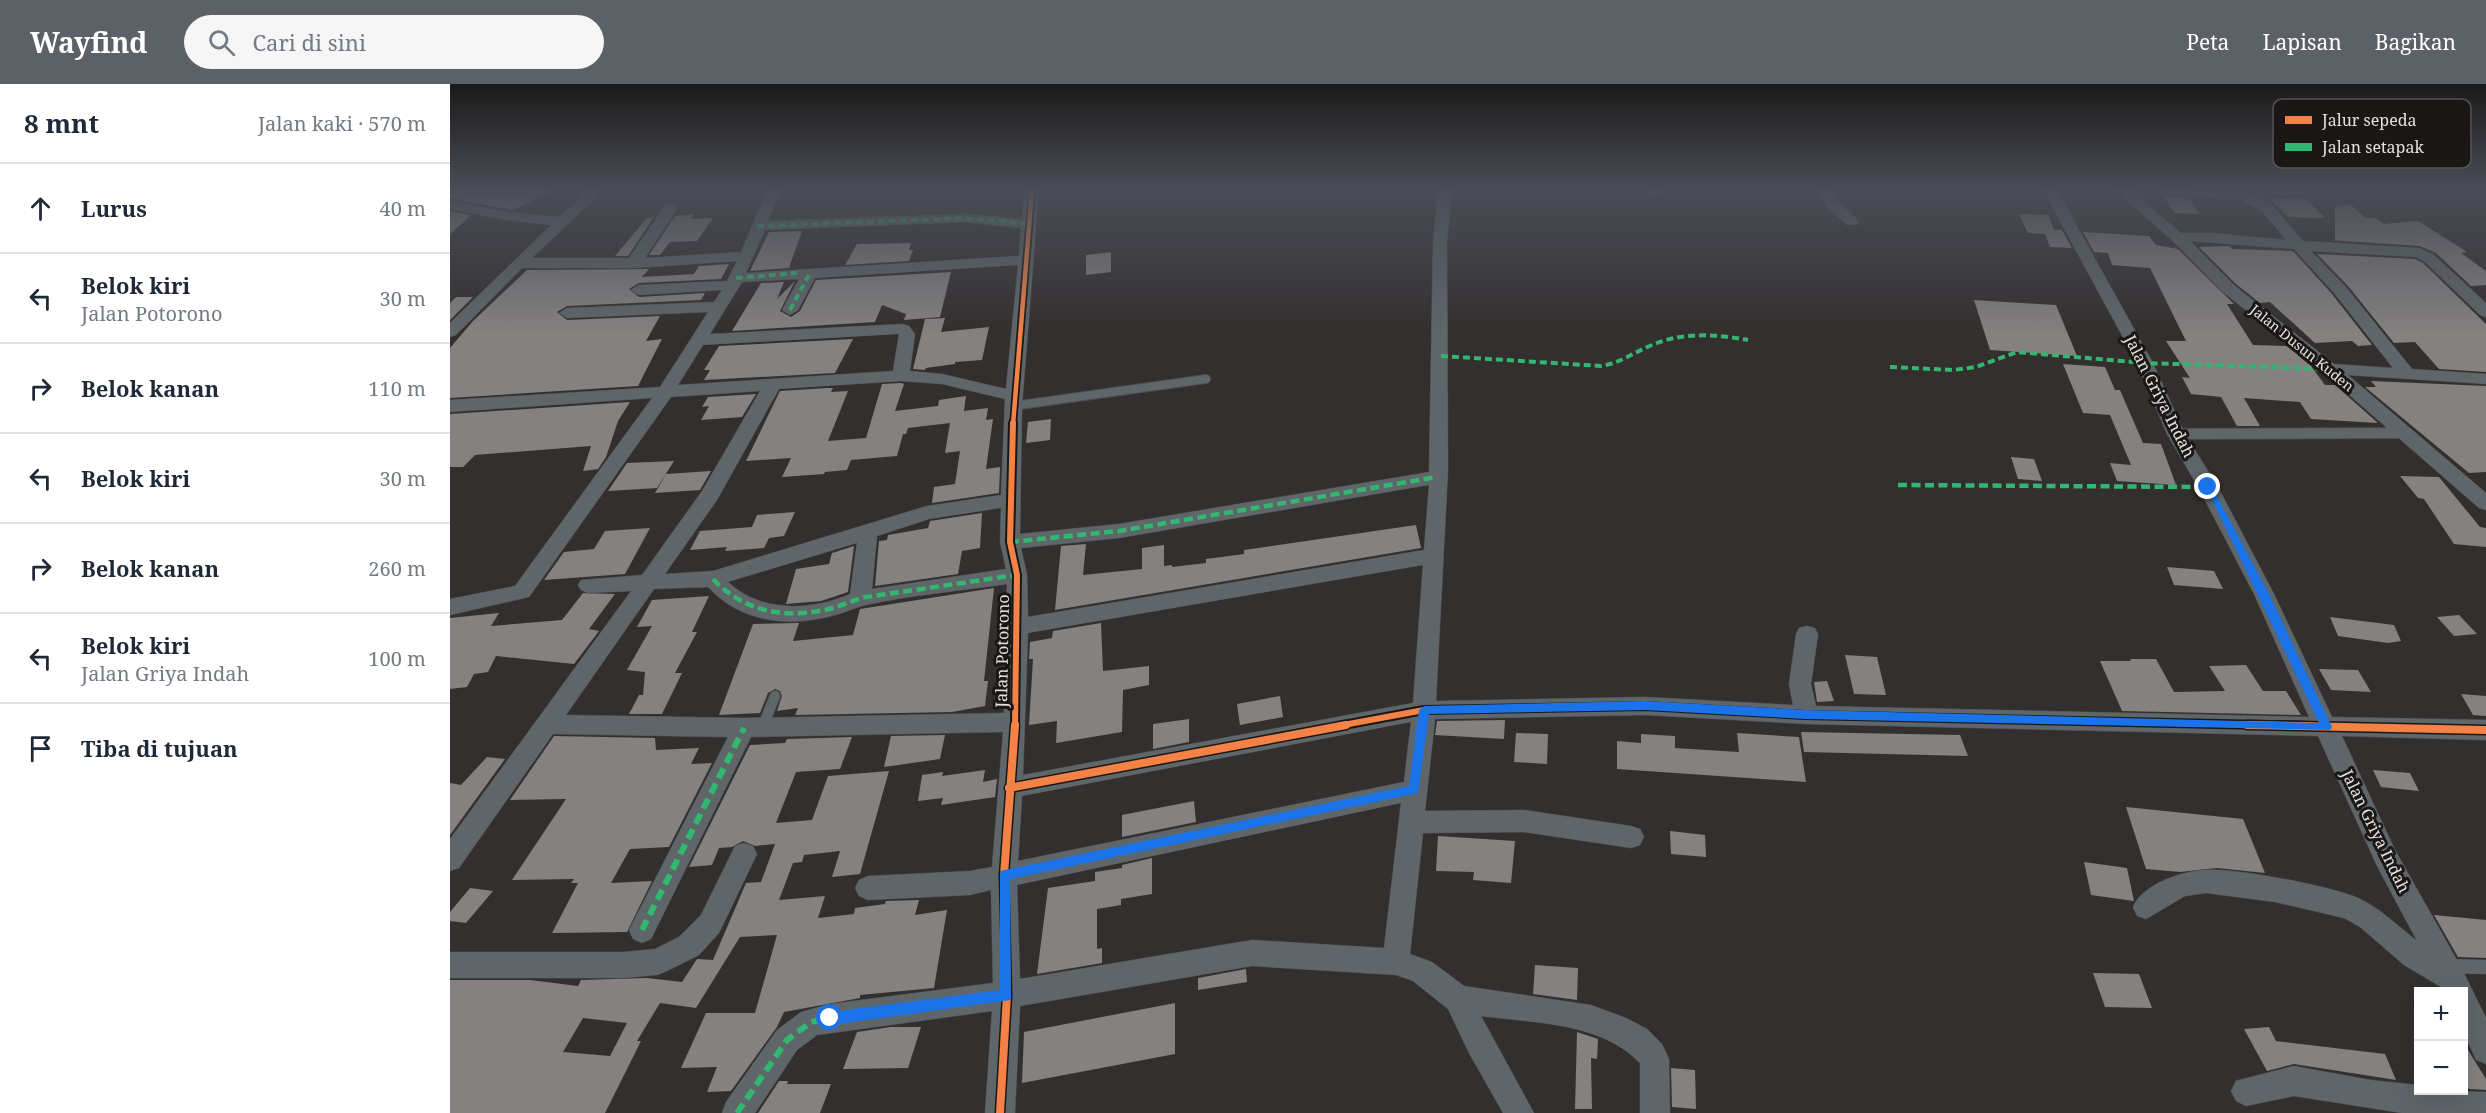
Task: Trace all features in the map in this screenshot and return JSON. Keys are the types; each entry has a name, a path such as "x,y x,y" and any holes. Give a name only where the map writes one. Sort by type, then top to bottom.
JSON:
{"street":[{"path":"452,327 545,238"},
{"path":"634,263 651,238"},
{"path":"450,607 522,592 666,391 734,282 752,238"},
{"name":"Jalan Potorono","path":"1000,1113 1007,995 1004,875 1014,722 1017,627 1017,575 1010,542 1014,401 1028,238"},
{"path":"1396,962 1424,710 1434,556 1441,356 1440,238"},
{"name":"Jalan Griya Indah","path":"2076,238 2145,363 2176,434 2208,487 2264,594 2386,858 2455,984 2486,1050"},
{"name":"Jalan Dusun Kuden","path":"2178,238 2229,289 2330,369 2486,503"},
{"path":"2224,238 2419,253 2429,258 2486,312"},
{"path":"2291,238 2340,290 2370,331 2408,374"},
{"path":"518,263 634,263 745,256"},
{"path":"639,290 810,273 1027,260"},
{"path":"790,310 810,273"},
{"path":"567,313 719,307"},
{"path":"696,340 903,329 907,334 902,376"},
{"path":"2330,369 2486,379"},
{"path":"450,406 902,376 942,379 1014,401"},
{"path":"452,854 549,724 710,495 773,384"},
{"path":"1010,542 1119,531 1437,477"},
{"path":"588,585 713,579 798,555 927,513 1012,500"},
{"path":"860,598 868,532"},
{"path":"1017,627 1434,556"},
{"path":"713,579 731,597 752,608 785,612 824,611 841,607 860,598 1017,575"},
{"path":"1806,714 1800,684 1807,634"},
{"path":"1010,788 1424,710 1645,706 1806,714 2486,730"},
{"path":"549,724 754,728 1014,722"},
{"path":"642,930 754,728"},
{"path":"868,888 970,883 1414,790"},
{"path":"1411,822 1524,821 1631,837"},
{"path":"450,965 624,965 657,962 689,946 710,924 744,854"},
{"path":"2145,907 2180,885 2206,881 2275,890 2349,907 2369,918 2414,956 2455,984"},
{"path":"737,1113 787,1040 811,1022 1007,995 1252,953 1396,962 1422,971 1458,999 1479,1043 1519,1113"},
{"path":"1458,999 1585,1018 1636,1036 1653,1056 1655,1113"},
{"path":"2246,1091 2294,1081 2371,1095 2486,1107"}],"lane":[{"path":"1014,401 1206,380"},
{"path":"2176,434 2404,433"},
{"path":"754,728 775,696"},
{"path":"2455,984 2486,967"}],"building":[{"path":"630,238 640,238 628,256 615,256"},
{"path":"660,238 699,238 697,241 670,242 660,255 649,255"},
{"path":"766,238 800,238 789,268 750,271"},
{"path":"2047,238 2066,238 2072,248 2050,247"},
{"path":"2086,238 2151,238 2156,245 2178,249 2234,304 2227,304 2253,345 2287,346 2311,366 2325,385 2335,385 2378,423 2311,419 2300,402 2244,398 2260,426 2237,426 2221,397 2191,394 2182,377 2190,378 2166,341 2186,341 2150,268 2112,265 2108,253 2094,252"},
{"path":"2335,238 2445,238 2467,252 2461,253 2486,271 2486,285 2471,286 2436,253 2420,246 2329,240 2335,240"},
{"path":"911,243 909,250 913,250 909,261 845,265 857,244"},
{"path":"2229,246 2232,249 2293,251 2332,294 2372,345 2358,346 2352,341 2315,343 2270,302 2260,303 2236,284 2199,247"},
{"path":"1111,252 1111,272 1086,275 1086,255"},
{"path":"2317,254 2415,259 2423,263 2486,324 2486,372 2439,369 2415,342 2394,343 2348,286"},
{"path":"729,264 721,279 639,283 629,289 639,297 705,293 701,300 567,306 557,312 567,320 660,316 646,341 662,339 638,386 450,398 450,348 473,321 527,270 649,269 642,277 694,274 699,266"},
{"path":"951,272 940,317 904,320 906,314 882,305 875,322 732,331 761,283 784,282 777,299 795,281 780,311 791,317 800,311 816,280"},
{"path":"456,297 473,297 450,320 450,303"},
{"path":"1974,300 2056,305 2077,356 1990,350"},
{"path":"945,318 941,332 989,327 982,360 955,362 955,364 925,370 913,369 925,319"},
{"path":"853,339 835,373 704,380 710,370 704,370 719,346"},
{"path":"2063,364 2105,367 2115,390 2120,390 2143,443 2161,444 2176,485 2117,481 2110,463 2131,465 2110,415 2083,413"},
{"path":"2371,381 2486,386 2486,472 2469,473 2365,387 2376,387"},
{"path":"882,384 904,384 895,411 938,406 939,400 966,396 964,411 988,408 986,420 993,419 986,469 1000,467 999,493 932,503 934,487 955,484 960,451 945,453 950,423 908,428 906,434 903,434 897,456 851,460 847,470 782,477 791,458 746,461 780,391 833,388 831,392 848,391 828,441 866,438"},
{"path":"756,394 742,417 701,420 709,406 702,407 708,397"},
{"path":"630,402 618,421 606,457 598,469 583,471 591,446 475,455 463,467 450,467 450,414"},
{"path":"1051,419 1050,440 1026,443 1028,422"},
{"path":"2011,457 2034,459 2042,481 2018,479"},
{"path":"674,461 657,488 608,491 627,463"},
{"path":"711,471 700,490 655,493 666,474"},
{"path":"2400,476 2439,477 2480,527 2486,528 2486,547 2454,544 2424,499 2418,498"},
{"path":"795,512 784,536 769,538 764,548 725,551 727,547 690,550 700,531 752,527 757,515"},
{"path":"982,513 980,548 962,551 958,574 875,586 879,541 887,540 888,535 928,528 930,521"},
{"path":"1416,525 1421,548 1055,610 1061,546 1086,544 1083,575 1142,569 1142,548 1164,545 1164,566 1172,565 1172,567 1206,563 1206,559 1244,554 1244,550"},
{"path":"650,528 625,574 544,580 564,552 594,549 605,531"},
{"path":"854,546 848,592 821,601 786,604 796,569 829,564 832,553"},
{"path":"2167,567 2214,571 2223,589 2174,585"},
{"path":"994,588 984,681 988,681 985,706 952,712 795,715 798,708 777,711 782,696 780,691 775,689 768,693 760,713 719,715 753,624 799,623 793,641 853,635 860,609"},
{"path":"583,593 615,594 589,629 599,631 574,664 496,656 488,672 474,674 467,687 450,689 450,618 499,613 491,626 562,620"},
{"path":"709,596 692,632 697,632 675,673 682,673 662,714 629,714 639,695 643,695 645,672 627,670 652,626 637,627 652,600"},
{"path":"2459,615 2477,634 2454,636 2437,617"},
{"path":"2330,617 2394,625 2401,641 2388,643 2338,636"},
{"path":"1101,623 1103,671 1149,666 1149,685 1123,690 1122,732 1056,743 1057,721 1029,725 1033,659 1029,659 1030,642 1052,638 1053,631"},
{"path":"1845,655 1877,657 1886,695 1854,694"},
{"path":"2130,659 2156,659 2174,692 2225,691 2209,666 2246,665 2263,691 2286,691 2301,715 2122,711 2100,661 2131,661"},
{"path":"2319,669 2358,670 2371,692 2331,690"},
{"path":"1827,681 1834,701 1817,702 1814,682"},
{"path":"2461,694 2486,696 2486,716 2473,715"},
{"path":"1280,696 1283,717 1240,725 1237,704"},
{"path":"1189,719 1189,742 1153,749 1153,724"},
{"path":"1505,720 1504,739 1435,735 1437,721"},
{"path":"1801,732 1960,735 1968,756 1804,752"},
{"path":"1516,733 1548,734 1547,764 1514,762"},
{"path":"1737,733 1799,737 1806,782 1617,769 1617,741 1641,743 1641,734 1675,736 1675,748 1739,752"},
{"path":"945,735 940,759 884,767 891,736"},
{"path":"554,736 655,738 656,750 699,748 691,764 712,763 669,847 630,849 611,883 652,881 627,932 552,933 578,883 571,883 574,879 512,880 566,799 510,800"},
{"path":"852,737 840,769 796,772 776,823 812,820 828,776 889,771 860,874 832,877 840,851 804,855 802,862 793,863 779,900 825,896 818,918 854,914 855,908 885,904 886,901 919,900 915,915 947,910 934,988 860,995 860,998 784,1012 777,1027 731,1091 707,1092 717,1067 681,1068 706,1013 755,1013 777,935 740,937 696,1008 660,1003 637,1041 641,1041 605,1113 450,1113 450,980 530,980 578,986 581,980 647,978 682,982 697,959 713,960 746,883 761,882 775,844 755,846 743,841 732,847 719,848 712,865 689,867 750,745 785,743 787,739","holes":["583,1018 627,1023 610,1056 563,1052"]},
{"path":"487,757 505,759 450,835 450,783 461,785"},
{"path":"985,770 983,782 997,779 995,797 941,805 943,798 918,801 922,775 943,772 942,776"},
{"path":"2373,770 2410,773 2419,791 2381,787"},
{"path":"1194,801 1196,822 1122,837 1122,815"},
{"path":"2126,807 2243,819 2265,873 2217,868 2180,872 2146,869"},
{"path":"1670,831 1705,835 1706,857 1671,854"},
{"path":"1438,836 1515,841 1511,883 1473,880 1474,872 1436,871"},
{"path":"1152,858 1152,894 1121,899 1121,905 1097,909 1097,949 1102,948 1102,963 1037,974 1048,888 1095,881 1095,872 1122,868 1122,865"},
{"path":"2084,862 2127,868 2134,901 2091,895"},
{"path":"470,888 493,891 466,923 450,921 450,912"},
{"path":"2434,915 2486,920 2486,958 2458,957"},
{"path":"1535,965 1578,968 1577,1000 1533,994"},
{"path":"1246,969 1247,982 1198,990 1198,978"},
{"path":"2093,973 2139,974 2152,1008 2105,1007"},
{"path":"1175,1003 1175,1054 1022,1083 1024,1032"},
{"path":"891,1027 921,1027 908,1068 843,1069 857,1032"},
{"path":"2269,1027 2276,1041 2385,1054 2396,1080 2294,1064 2267,1071 2244,1029"},
{"path":"1577,1032 1598,1039 1597,1059 1591,1058 1592,1109 1575,1109"},
{"path":"2468,1050 2486,1079 2486,1090 2469,1089"},
{"path":"1671,1068 1695,1070 1696,1109 1672,1107"},
{"path":"779,1081 788,1081 787,1084 831,1084 820,1113 758,1113"}],"marked path":[{"path":"736,278 797,273"},
{"path":"790,310 810,273"},
{"path":"1441,356 1601,366 1623,361 1651,345 1674,338 1725,336 1748,340"},
{"path":"1890,367 1953,370 1976,367 2017,352 2145,363 2330,369"},
{"path":"1010,542 1119,531 1437,477"},
{"path":"1898,485 2208,487"},
{"path":"713,579 744,605 762,611 791,614 835,608 860,598 1017,575"},
{"path":"642,930 744,728"},
{"path":"737,1113 787,1040 811,1022 830,1018"}],"cycle path":[{"path":"1000,1113 1007,995 1004,875 1015,722 1017,627 1017,575 1010,542 1013,406 1028,238"},
{"path":"1009,788 1424,710 1645,706 1806,715 2486,730"}],"route":[{"path":"830,1018 1007,995 1004,875 1414,790 1424,710 1645,706 1806,714 2326,727 2264,594 2208,487"}]}
